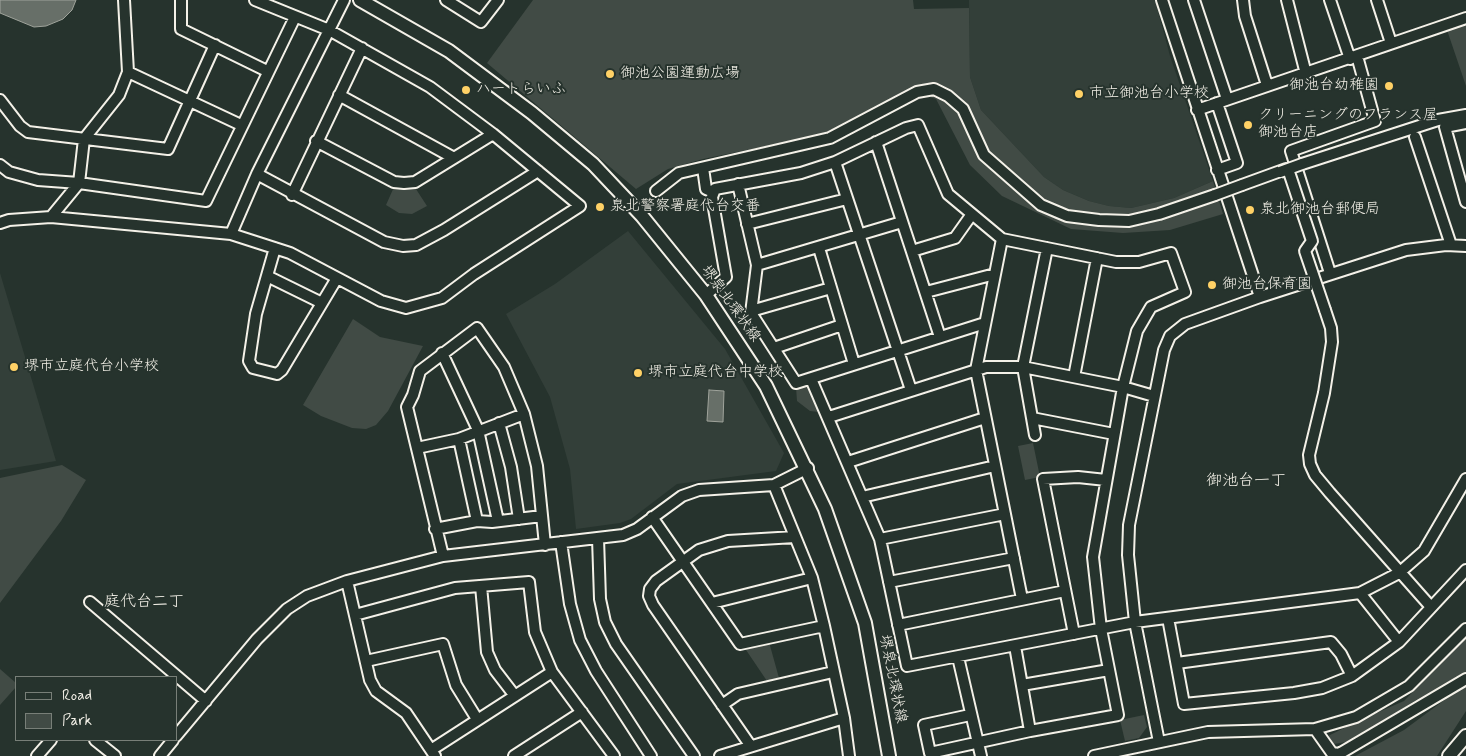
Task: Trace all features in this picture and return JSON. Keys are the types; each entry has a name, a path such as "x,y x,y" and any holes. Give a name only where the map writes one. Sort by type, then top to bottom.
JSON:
{"main road":[{"name":"堺泉北環状線","path":"360,0 449,51 532,113 593,164 642,216 706,295 766,386 808,468 841,549 865,623 889,756"},
{"path":"1449,756 1466,736"}],"street":[{"path":"51,217 79,184 84,139 119,96 128,72 124,0"},
{"path":"181,0 181,28 267,71"},
{"path":"0,223 9,220 51,217 231,234 290,253 381,301 406,308 442,298 474,274 580,206 493,134 430,87 329,30 255,0"},
{"path":"231,234 257,174 344,0"},
{"path":"446,0 481,22 498,0"},
{"path":"1162,0 1260,297"},
{"path":"1194,0 1237,163 1217,170"},
{"path":"1243,0 1244,16 1267,85"},
{"path":"1287,0 1306,74"},
{"path":"1330,0 1353,57 1375,121 1291,151 1330,273"},
{"path":"1380,1 1391,43"},
{"path":"0,165 9,172 38,180 206,201 267,71 295,17"},
{"path":"1197,110 1466,18"},
{"path":"0,100 20,126 28,132 168,149 216,45"},
{"path":"292,194 362,48"},
{"path":"128,72 241,125"},
{"path":"656,191 679,173 830,138 917,92 934,89 948,96 963,109 984,155 1040,205 1067,216 1100,220 1128,220 1159,214 1302,164 1438,120 1466,114"},
{"path":"339,95 454,158"},
{"path":"1466,123 1445,127 1466,202"},
{"path":"713,192 715,189 800,172 835,162 906,128 918,125 948,194 1002,239 1116,262 1139,262 1171,254 1185,292 1151,308 1136,331 1114,434 1093,557 1101,629 1118,715 930,753 924,725 970,715"},
{"path":"316,142 394,182 404,183 415,182 493,134"},
{"path":"1415,137 1451,245"},
{"path":"876,142 940,337"},
{"path":"835,162 896,350 911,390"},
{"path":"703,168 706,189 713,192"},
{"path":"1285,170 1312,241 1305,251 1331,328 1332,342 1309,456 1310,464 1315,475 1399,573 1431,607"},
{"path":"257,174 384,242 403,246 416,245 444,230 538,171"},
{"path":"738,184 757,265 751,311 796,383 985,323"},
{"path":"706,295 726,277 713,192"},
{"path":"747,224 847,199"},
{"path":"912,251 955,238 972,214"},
{"path":"757,265 902,222"},
{"path":"1002,239 976,370 1022,599"},
{"path":"1159,742 1135,622 1128,555 1129,525 1154,396 1164,350 1170,336 1185,324 1330,273 1406,250 1451,245 1466,246"},
{"path":"275,248 253,332 249,361 253,368 277,374 282,370 337,278"},
{"path":"819,248 854,364"},
{"path":"1035,435 1023,368 1046,248"},
{"path":"1074,377 1097,258"},
{"path":"926,292 995,274"},
{"path":"267,276 322,304"},
{"path":"751,311 831,288"},
{"path":"774,348 842,325"},
{"path":"443,556 407,407 413,395 420,371 477,328 504,367 524,414 537,466 545,544"},
{"path":"442,353 478,430 498,521"},
{"path":"829,416 986,367 1023,368 1123,387 1154,396"},
{"path":"811,379 829,416 880,539 907,666 1135,622 1360,593 1399,573 1424,551 1466,478"},
{"path":"417,448 459,438 524,414"},
{"path":"848,462 985,418"},
{"path":"1032,418 1114,434"},
{"path":"499,423 511,467 519,518"},
{"path":"459,438 477,521"},
{"path":"862,497 995,466"},
{"path":"178,734 257,639 287,609 307,596 347,581 443,556 623,535 637,529 682,496 698,490 774,485 808,468"},
{"path":"1074,634 1043,479 1071,476 1106,480"},
{"path":"774,485 812,578 844,718 848,756"},
{"path":"880,539 1005,514"},
{"path":"435,529 477,521 498,521 542,516"},
{"path":"652,517 740,644 824,626"},
{"path":"750,745 649,596 650,589 656,581 699,550 728,541 795,537"},
{"path":"598,538 600,599 605,622 616,644 694,756"},
{"path":"561,542 570,604 580,640 596,671 651,756"},
{"path":"889,582 1014,558"},
{"path":"1168,618 1184,704 1294,693 1322,688 1352,676 1399,642 1466,570"},
{"path":"712,603 812,578"},
{"path":"347,581 366,661 376,691 406,713 433,753 477,719 552,672"},
{"path":"355,615 455,588 529,582 535,632 552,672 611,755"},
{"path":"481,586 487,652 495,670 515,696"},
{"path":"898,625 1065,591"},
{"path":"1360,593 1399,642"},
{"path":"90,602 177,676"},
{"path":"1094,756 1208,732 1315,729 1356,717 1409,686 1466,629"},
{"path":"1177,663 1330,642 1342,654 1352,676"},
{"path":"366,661 443,644 456,685 477,719"},
{"path":"1015,646 1030,732"},
{"path":"958,657 981,756"},
{"path":"1022,685 1109,670"},
{"path":"722,705 738,694 833,672"},
{"path":"178,677 206,701"},
{"path":"1315,729 1332,754 1339,754 1466,679"},
{"path":"514,756 582,712"},
{"path":"720,756 750,745 844,718"},
{"path":"37,756 50,741"},
{"path":"96,741 115,756"},
{"path":"160,756 172,741"}],"shaded area":[{"path":"0,0 76,0 72,10 63,19 46,26 34,27 0,13"},
{"name":"市立御池台小学校","path":"969,0 1155,0 1170,56 1213,181 1174,198 1131,208 1109,206 1089,201 1063,190 1044,177 981,110 970,77"},
{"name":"堺市立庭代台中学校","path":"628,231 725,349 784,453 776,471 677,484 631,519 620,523 576,529 570,469 550,397 506,314 555,284"},
{"name":"堺市立庭代台小学校","path":"0,273 56,461 0,470"},
{"path":"709,390 724,391 723,422 707,421"}],"green space":[{"path":"533,0 913,0 914,9 969,8 970,77 981,110 1044,177 1063,190 1089,201 1109,206 1131,208 1174,198 1213,181 1223,214 1170,230 1123,233 1071,229 1002,196 970,165 936,99 907,90 830,133 703,159 668,169 636,189 487,63"},
{"path":"1466,24 1466,86 1447,30"},
{"path":"414,186 427,206 412,214 399,213 386,205 394,187"},
{"path":"353,319 380,337 423,346 388,411 376,425 366,429 352,428 321,416 303,405"},
{"path":"804,385 811,388 819,412 810,411 797,401 796,387"},
{"path":"1033,443 1040,477 1025,480 1018,446"},
{"path":"62,465 86,480 61,521 0,603 0,478"},
{"path":"1466,637 1466,672 1422,699 1416,700 1360,737 1334,744 1328,739 1328,736 1360,720 1404,701"},
{"path":"769,642 779,678 767,681 744,647"},
{"path":"0,669 15,682 15,688 0,705"},
{"path":"1466,684 1466,711 1437,756 1355,756 1404,730"},
{"path":"1144,715 1147,727 1139,738 1125,741 1120,720"}],"place":[{"name":"御池公園運動広場","path":"610,74"},
{"name":"御池台幼稚園","path":"1389,86"},
{"name":"ハートらいふ","path":"466,90"},
{"name":"市立御池台小学校","path":"1079,94"},
{"name":"クリーニングのフランス屋 御池台店","path":"1248,125"},
{"name":"泉北警察署庭代台交番","path":"600,207"},
{"name":"泉北御池台郵便局","path":"1250,210"},
{"name":"御池台保育園","path":"1212,285"},
{"name":"堺市立庭代台小学校","path":"14,367"},
{"name":"堺市立庭代台中学校","path":"638,373"}],"district":[{"name":"御池台一丁","path":"1246,482"},
{"name":"庭代台二丁","path":"144,603"}]}
